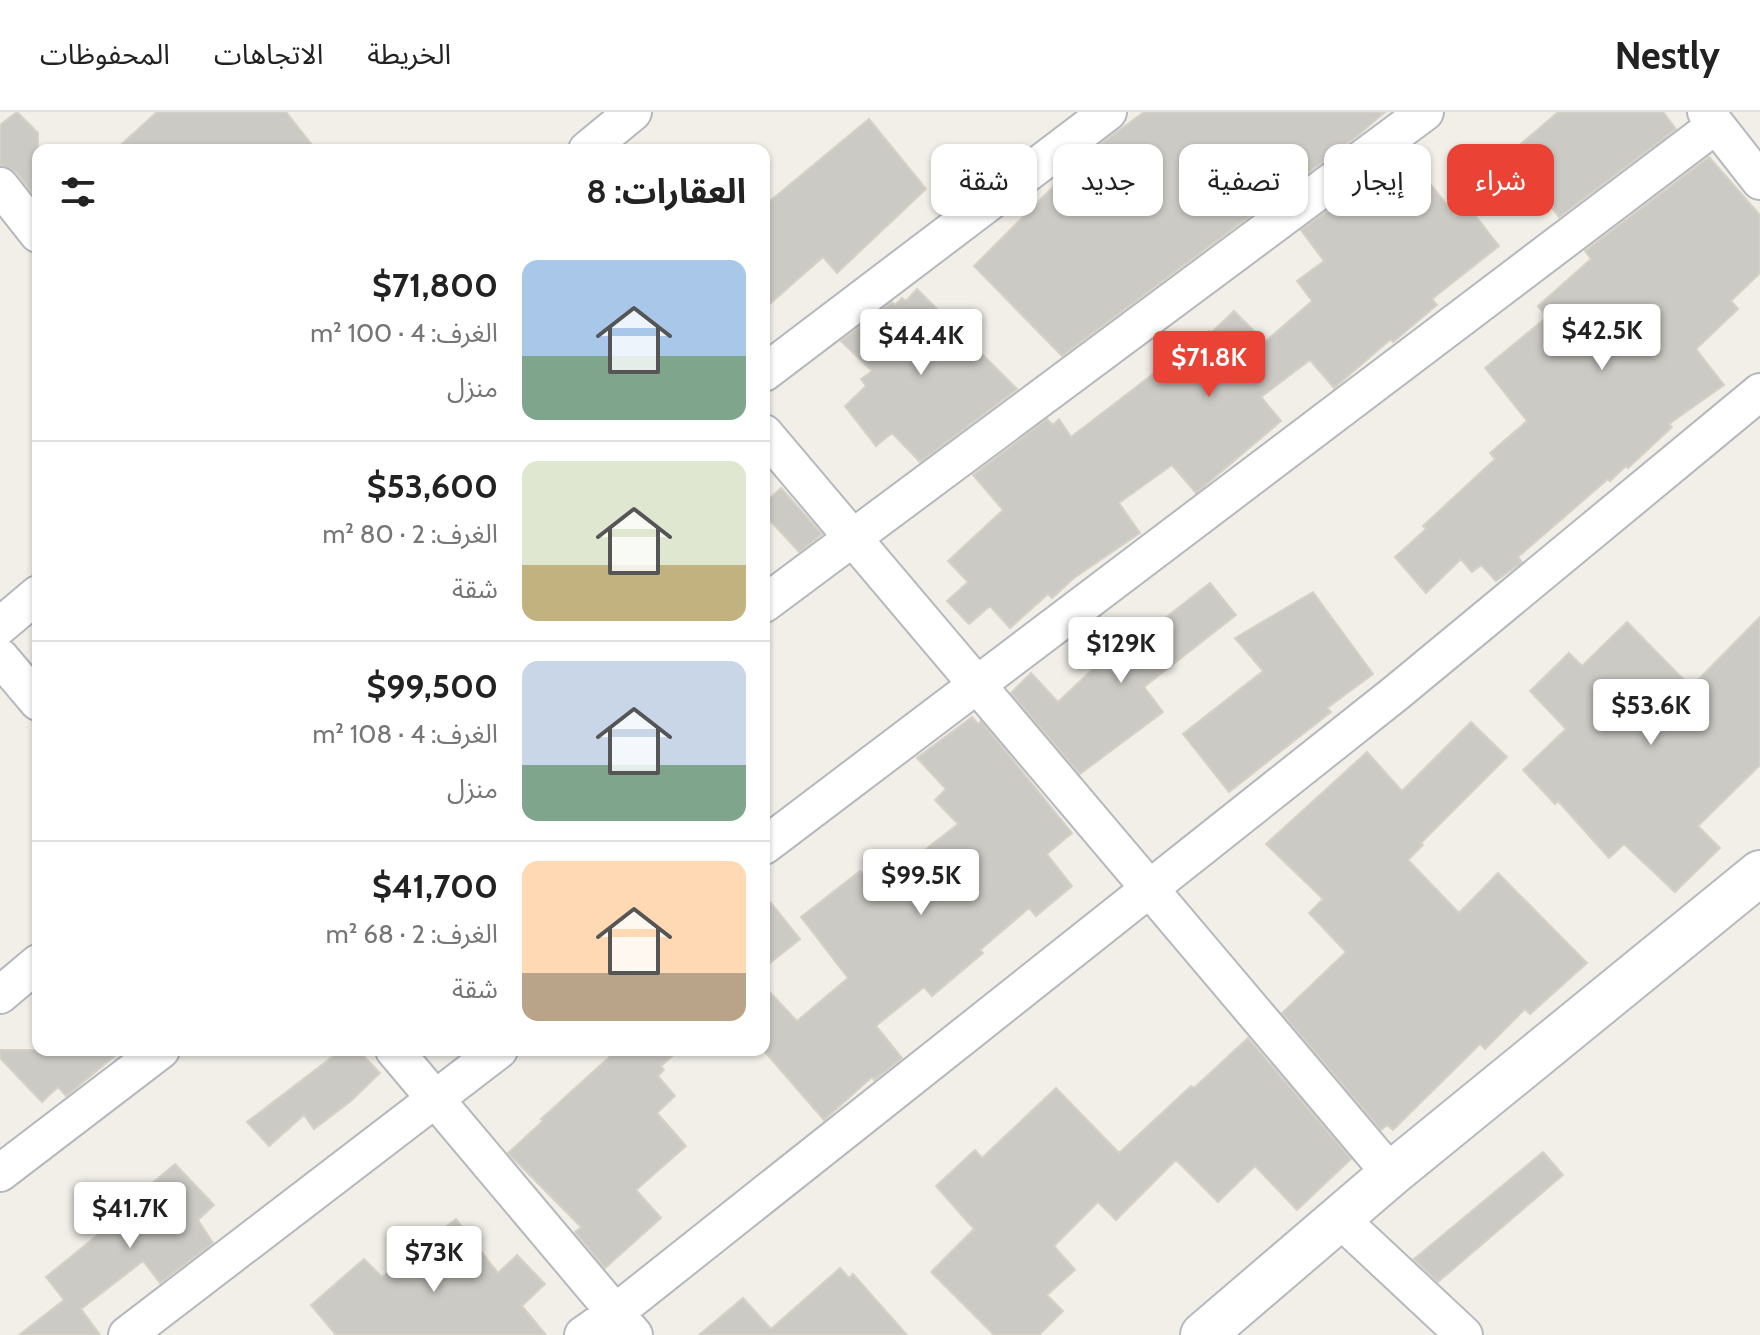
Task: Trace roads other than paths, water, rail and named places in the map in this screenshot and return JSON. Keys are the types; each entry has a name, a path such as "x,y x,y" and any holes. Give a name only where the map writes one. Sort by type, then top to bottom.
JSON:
{"street":[{"path":"594,144 633,112"},
{"path":"770,368 1108,112"},
{"path":"770,600 1425,112"},
{"path":"770,841 1711,118 1760,181"},
{"path":"0,186 32,226"},
{"path":"583,1335 625,1324 1760,392"},
{"path":"770,440 1391,1174"},
{"path":"0,626 32,599"},
{"path":"0,657 32,695"},
{"path":"1203,1335 1391,1174 1760,873"},
{"path":"0,995 32,968"},
{"path":"0,1173 153,1056"},
{"path":"399,1056 625,1324"},
{"path":"127,1335 491,1056"},
{"path":"1340,1219 1464,1335"}]}
